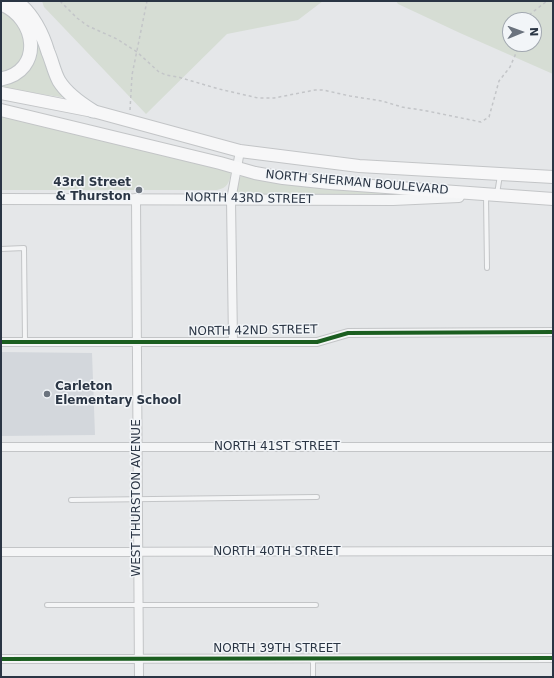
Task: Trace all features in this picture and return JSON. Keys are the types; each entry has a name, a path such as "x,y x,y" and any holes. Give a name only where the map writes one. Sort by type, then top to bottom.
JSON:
{"main road":[{"path":"16,1 27,10 35,22 59,80 69,94 93,111"},
{"path":"1,4 14,12 22,20 28,30 31,43 30,56 24,66 16,73 1,80"},
{"name":"NORTH SHERMAN BOULEVARD","path":"1,93 93,111 240,151 359,166 553,177"},
{"name":"NORTH SHERMAN BOULEVARD","path":"1,110 255,173 306,180 553,199"}],"street":[{"path":"233,342 231,200 240,151"},
{"name":"NORTH 43RD STREET","path":"1,199 217,198 231,200 393,200 491,195"},
{"name":"WEST THURSTON AVENUE","path":"136,198 139,677"},
{"name":"NORTH 42ND STREET","path":"1,342 317,342 348,333 553,332"},
{"name":"NORTH 41ST STREET","path":"1,447 553,446"},
{"name":"NORTH 40TH STREET","path":"1,552 553,551"},
{"name":"NORTH 39TH STREET","path":"1,659 553,658"}],"lane":[{"path":"487,268 491,195 500,175"},
{"path":"1,249 24,248 25,342"},
{"path":"71,500 317,497"},
{"path":"47,605 316,605"},
{"path":"313,659 313,677"}],"path":[{"path":"60,1 77,18 88,26 117,39 137,52 159,72 219,89 258,98 274,98 315,90 323,90 482,122 489,117 498,85 517,52"},
{"path":"126,120 130,108 131,86 147,1"},
{"path":"533,12 547,1"}],"shaded area":[{"path":"2,1 10,2 27,16 67,98 1,88 1,84 35,52"},
{"path":"42,1 323,1 298,20 227,34 146,114 44,7"},
{"path":"396,1 553,1 553,74 503,52 542,52 542,12 502,12 502,52 398,4"},
{"path":"1,10 9,14 25,33 23,63 1,77"},
{"path":"1,116 227,171 231,174 225,186 217,190 144,190 144,188 137,190 1,190"},
{"path":"242,175 402,192 402,195 240,195 236,191 239,179"},
{"name":"Carleton Elementary School","path":"1,352 92,353 95,435 1,436"}],"cycle path":[{"path":"1,342 317,342 348,333 553,332"},
{"path":"1,659 553,658"}],"place":[{"name":"43rd Street & Thurston","path":"139,190"},
{"name":"Carleton Elementary School","path":"47,394"}]}
